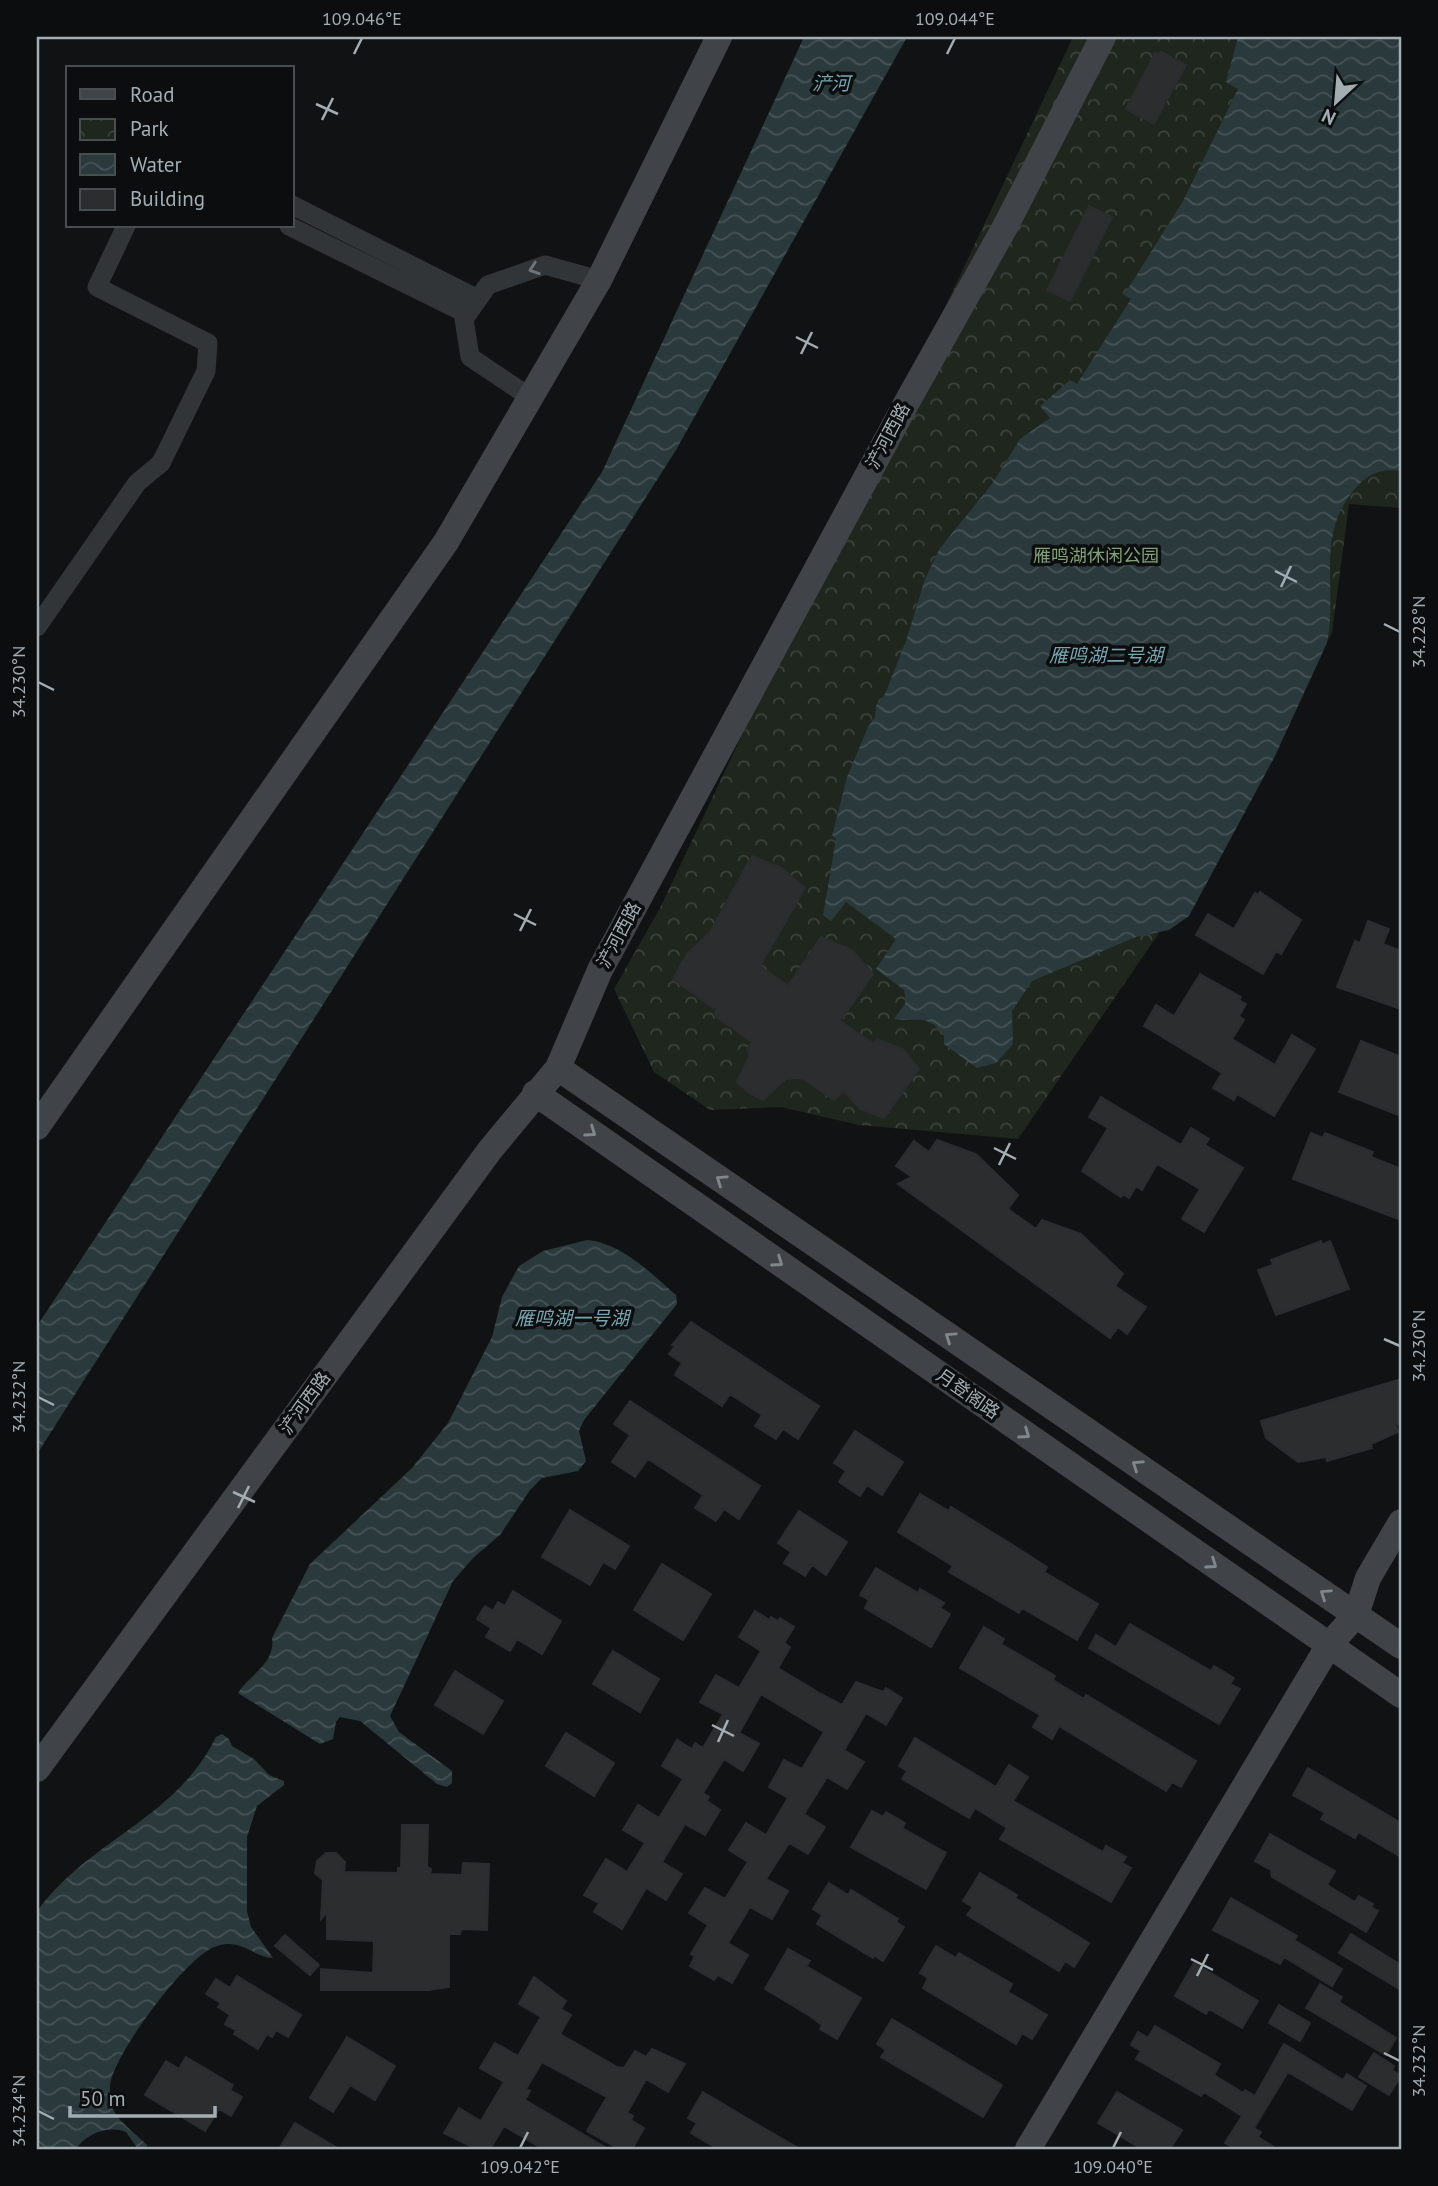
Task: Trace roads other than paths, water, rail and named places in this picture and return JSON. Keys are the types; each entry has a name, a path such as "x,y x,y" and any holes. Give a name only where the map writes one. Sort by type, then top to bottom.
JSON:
{"street":[{"path":"37,1127 446,542 599,280 719,37"},
{"name":"浐河西路","path":"37,1769 535,1093 558,1068 600,970 900,413 1005,227 1103,37"},
{"path":"294,206 473,306"},
{"path":"37,628 137,483 161,463 206,371 208,343 97,287 125,228"},
{"path":"294,228 473,306"},
{"path":"531,398 470,357 464,319 488,285 545,265 599,280"},
{"name":"月登阁路","path":"558,1068 1401,1647"},
{"name":"月登阁路","path":"535,1093 1401,1695"},
{"path":"1028,2149 1329,1645 1356,1615 1368,1578 1401,1522"}],"water":[{"name":"浐河","path":"804,37 907,37 676,450 37,1454 37,1326 602,472"},
{"name":"雁鸣湖二号湖","path":"1238,37 1401,37 1401,471 1387,470 1369,476 1354,490 1342,508 1331,544 1330,623 1327,643 1275,756 1189,916 1169,930 1136,937 1032,981 1012,1011 1013,1044 996,1063 977,1068 944,1044 944,1036 927,1021 894,1019 906,1002 904,990 876,969 896,939 846,902 831,921 823,915 836,839 832,836 847,777 868,727 875,717 876,706 885,694 906,641 925,579 940,548 992,484 1020,439 1050,418 1040,406 1070,380 1077,384 1131,299 1124,295 1183,201 1238,89 1226,82"},
{"name":"雁鸣湖一号湖","path":"587,1240 612,1247 635,1260 676,1295 677,1304 584,1420 579,1431 586,1461 578,1471 542,1478 530,1490 500,1535 473,1558 453,1581 390,1716 399,1732 452,1771 452,1783 447,1787 437,1784 360,1721 340,1717 336,1722 333,1739 320,1744 238,1693 270,1655 272,1638 310,1564 412,1468 448,1423 492,1337 502,1297 519,1266 543,1251"},
{"path":"222,1734 229,1739 232,1746 254,1759 269,1775 284,1781 284,1785 257,1806 247,1837 247,1911 251,1927 273,1958 238,1945 212,1948 185,1970 139,2028 117,2065 111,2080 110,2093 114,2112 148,2146 138,2149 126,2132 105,2130 91,2135 76,2149 37,2149 37,1911 58,1886 82,1865 179,1789 199,1765 216,1737"}],"park label":[{"name":"雁鸣湖休闲公园","path":"1096,556"}]}
